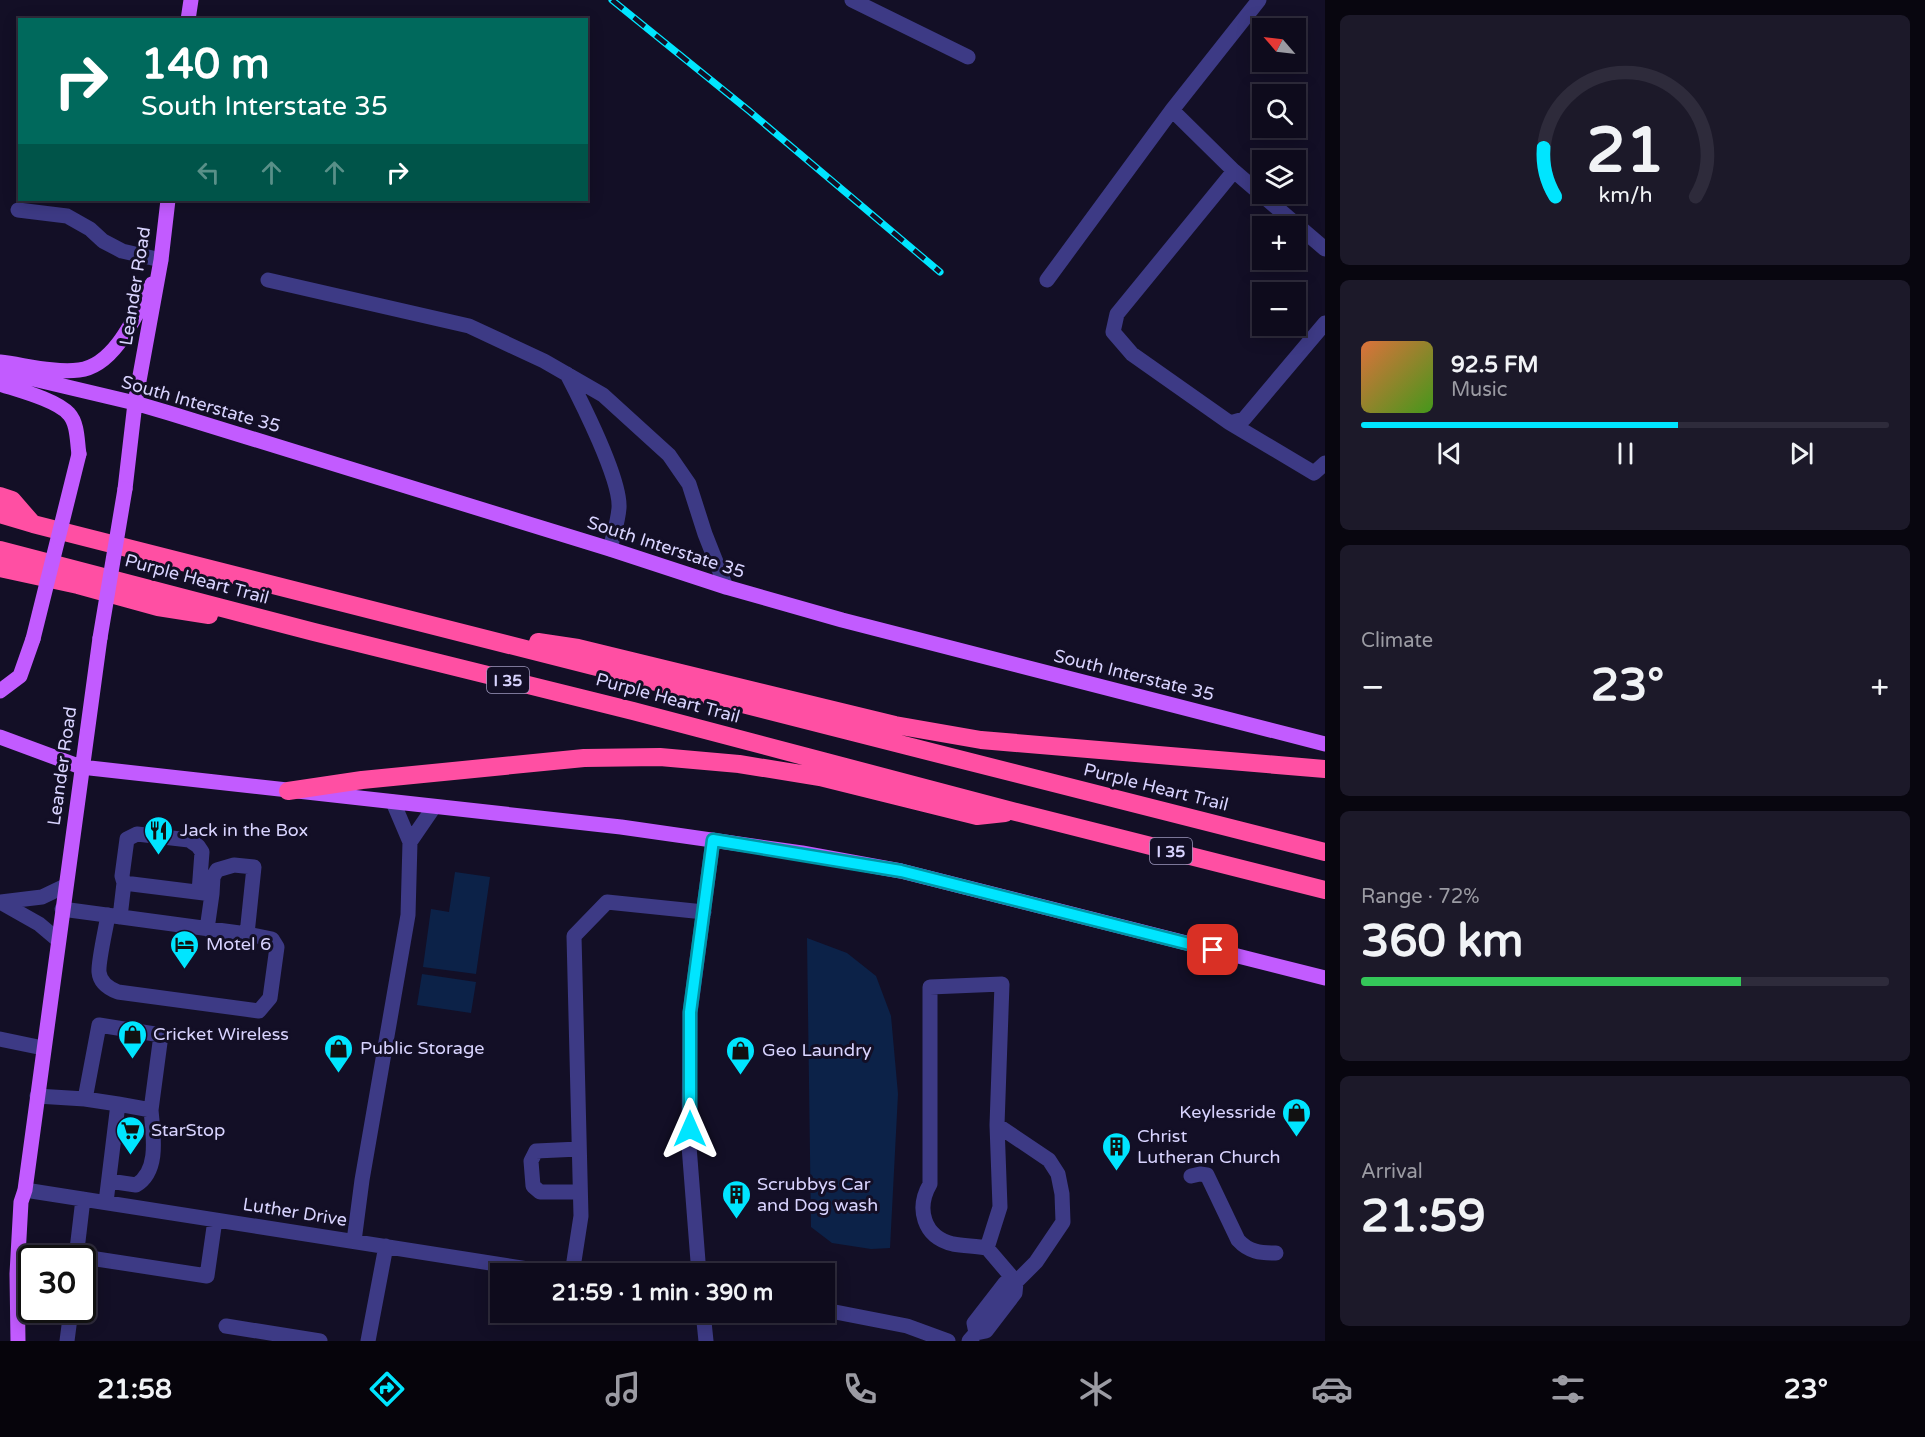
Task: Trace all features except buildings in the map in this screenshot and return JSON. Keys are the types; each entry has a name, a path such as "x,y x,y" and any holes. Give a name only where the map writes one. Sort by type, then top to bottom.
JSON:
{"highway":[{"path":"0,496 12,500 33,524"},
{"name":"Purple Heart Trail","path":"0,514 1325,852"},
{"name":"Purple Heart Trail","path":"0,550 1325,890"},
{"path":"0,568 78,585 158,607 314,632"},
{"path":"425,624 578,648 895,725 981,741 1325,769"},
{"path":"288,791 362,780 573,759 618,756 660,757 740,764 820,777 977,816 1016,812"}],"main road":[{"path":"188,18 190,0"},
{"name":"Leander Road","path":"18,1341 17,1274 21,1202 25,1190 81,767 125,489 135,403 160,265 168,201"},
{"path":"0,362 81,370 103,361 123,337 160,265"},
{"name":"South Interstate 35","path":"0,371 135,403 726,587 842,620 1325,744"},
{"path":"0,384 53,403 69,413 75,425 79,454 33,639 20,676 0,691"},
{"path":"0,737 81,767 621,827 901,871 1325,978"}],"street":[{"path":"852,0 968,57"},
{"path":"1047,280 1172,110 1259,0"},
{"path":"1172,110 1234,171 1325,249"},
{"path":"1234,171 1117,314 1113,332 1132,354 1230,423 1314,473 1325,463"},
{"path":"18,210 67,216 90,229 103,241 160,265"},
{"path":"268,280 469,326 544,361 603,395 669,455 689,484 705,534 726,587"},
{"path":"1230,423 1244,419 1325,323"},
{"path":"567,374 582,403 612,476 619,506 610,549"},
{"path":"354,1241 362,1180 408,915 410,842 393,802"},
{"path":"410,842 434,807"},
{"path":"62,909 114,916 207,929 247,934 272,939 277,947 270,998 259,1011 118,992 105,985 99,973 114,916 124,883 122,876 127,839 137,834 189,840 198,846 202,852 207,929"},
{"path":"698,1263 689,1146 690,1024 713,840"},
{"path":"206,893 217,870 234,865 254,867 247,934"},
{"path":"124,883 206,893"},
{"path":"0,902 42,897 65,886"},
{"path":"0,902 39,924 58,940"},
{"path":"574,1263 581,1216 574,936 608,902 704,912"},
{"path":"987,1248 1000,1207 997,1125 1002,984 930,987 930,1184 923,1196 924,1218 934,1234 942,1240 952,1244 987,1248 1016,1282"},
{"path":"85,1099 99,1025 161,1035 151,1110 153,1142 151,1167 145,1178 136,1185 109,1181"},
{"path":"0,1039 44,1048"},
{"path":"37,1096 85,1099 151,1110"},
{"path":"106,1203 118,1104"},
{"path":"972,1337 974,1323 1005,1282 1016,1282 1036,1262 1063,1222 1062,1194 1058,1174 1049,1160 997,1125"},
{"path":"579,1149 536,1151 531,1161 533,1186 540,1192 580,1191"},
{"path":"1191,1176 1207,1175 1238,1240 1245,1247 1260,1253 1276,1253"},
{"name":"Luther Drive","path":"25,1190 492,1263"},
{"path":"77,1245 83,1199"},
{"path":"96,1260 207,1276 215,1220"},
{"path":"369,1341 386,1246"},
{"path":"835,1314 948,1341"},
{"path":"67,1341 69,1323"},
{"path":"704,1323 706,1341"},
{"path":"226,1326 320,1341"}],"water":[{"path":"455,872 490,877 476,974 423,967 431,909 449,912"},
{"path":"807,938 847,953 876,976 891,1016 898,1094 890,1248 871,1249 832,1243 811,1227"},
{"path":"422,974 476,982 471,1013 417,1005"}],"railway":[{"path":"612,0 748,110 940,272"}],"place":[{"name":"Jack in the Box","path":"159,856"},
{"name":"Motel 6","path":"185,970"},
{"name":"Cricket Wireless","path":"132,1060"},
{"name":"Public Storage","path":"339,1074"},
{"name":"Geo Laundry","path":"741,1076"},
{"name":"Keylessride","path":"1297,1138"},
{"name":"StarStop","path":"130,1156"},
{"name":"Christ Lutheran Church","path":"1116,1172"},
{"name":"Scrubbys Car and Dog wash","path":"736,1220"}],"route":[{"path":"690,1129 690,1012 713,840 901,871 1213,950"}]}
